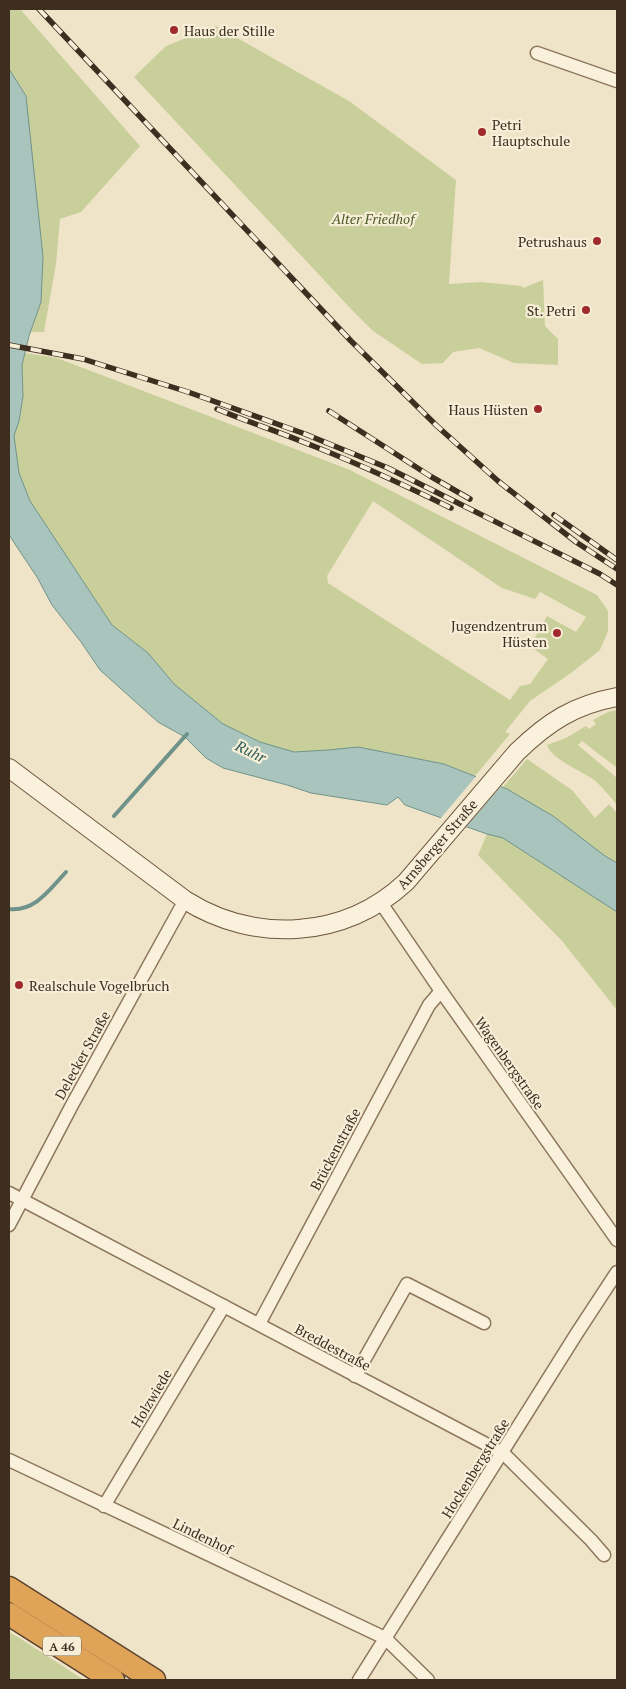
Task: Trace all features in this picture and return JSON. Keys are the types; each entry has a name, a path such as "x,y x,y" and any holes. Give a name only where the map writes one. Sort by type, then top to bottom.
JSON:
{"highway":[{"name":"A 46","path":"9,1588 154,1680"},
{"name":"A 46","path":"9,1614 113,1680"}],"street":[{"path":"537,52 617,81"},
{"name":"Arnsberger Straße","path":"9,768 185,900 210,915 232,923 272,930 298,929 332,922 364,912 381,902 406,882 517,752 536,734 567,713 590,704 616,698"},
{"name":"Delecker Straße","path":"9,1225 72,1105 185,900"},
{"name":"Wagenbergstraße","path":"381,902 441,991 617,1240"},
{"name":"Brückenstraße","path":"259,1324 429,1005 441,991"},
{"name":"Breddestraße","path":"9,1194 503,1452 591,1540 604,1556"},
{"name":"Hockenbergstraße","path":"359,1680 617,1272"},
{"path":"355,1376 407,1284 484,1323"},
{"name":"Holzwiede","path":"104,1506 224,1306"},
{"name":"Lindenhof","path":"9,1460 385,1638 428,1680"}],"green space":[{"path":"9,9 20,9 140,146 81,212 60,219 56,264 44,332 31,332 41,302 30,139 26,96 9,69"},
{"name":"Alter Friedhof","path":"216,26 349,101 456,180 449,284 480,282 522,286 523,288 543,280 545,326 558,339 558,365 514,363 479,348 453,352 443,363 422,364 373,331 134,77 166,46"},
{"path":"25,353 57,358 350,470 597,595 608,611 608,631 600,650 571,673 530,701 505,732 510,734 475,776 444,764 358,747 294,752 260,742 223,724 174,684 148,653 112,625 30,501 19,473 14,436 19,421 23,396 22,365","holes":["373,501 502,588 535,599 540,592 586,617 576,632 547,616 532,643 534,649 548,659 530,684 520,686 510,700 328,583 327,576"]},
{"path":"617,710 617,768 582,741 578,745 617,778 617,805 593,779 560,760 547,745 566,738 586,726 589,729 596,724 593,720 608,712"},
{"path":"527,759 572,790 595,818 609,804 617,813 617,863 503,787"},
{"path":"487,834 503,838 617,912 617,1010 562,941 478,855"},
{"path":"9,1632 18,1637 84,1680 9,1680"}],"water":[{"name":"Ruhr","path":"9,69 26,96 43,257 41,302 29,336 22,365 23,396 19,421 14,436 19,473 30,501 112,625 148,653 174,684 223,724 260,742 294,752 358,747 444,764 507,789 553,816 617,863 617,912 503,838 405,805 398,797 387,805 311,793 223,768 206,758 185,737 158,722 100,670 52,605 37,577 9,535"}],"pier":[{"path":"478,774 503,784 465,828 440,819"}],"waterway":[{"path":"114,816 187,734"},
{"path":"9,909 27,907 34,903 48,892 66,872"}],"railway":[{"path":"39,9 351,341 437,426 498,481 576,542 617,569"},
{"path":"9,345 83,359 188,392 305,434 388,468 600,574 617,585"},
{"path":"217,409 340,457 451,508"},
{"path":"329,411 430,476 470,499"},
{"path":"554,515 617,560"}],"place":[{"name":"Haus der Stille","path":"174,30"},
{"name":"Petri Hauptschule","path":"482,132"},
{"name":"Petrushaus","path":"597,241"},
{"name":"St. Petri","path":"586,310"},
{"name":"Haus Hüsten","path":"538,409"},
{"name":"Jugendzentrum Hüsten","path":"557,633"},
{"name":"Realschule Vogelbruch","path":"19,985"}]}
